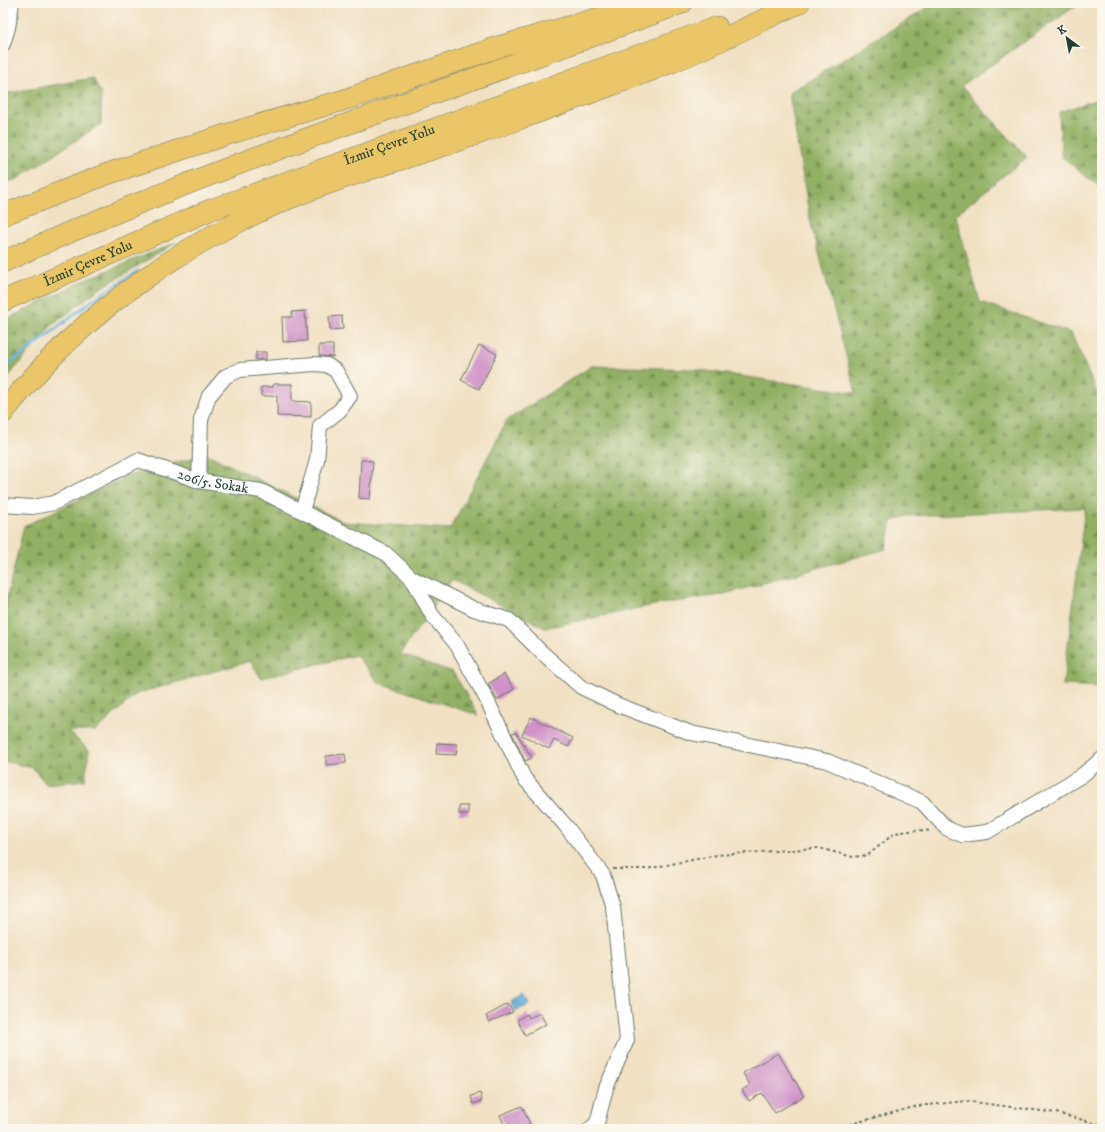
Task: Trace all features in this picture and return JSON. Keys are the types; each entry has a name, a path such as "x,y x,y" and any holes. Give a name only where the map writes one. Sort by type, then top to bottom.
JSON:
{"highway":[{"path":"3,215 67,188 146,161 228,134 347,99 501,46 602,17 640,3"},
{"path":"3,262 195,179 565,47 682,3"},
{"name":"İzmir Çevre Yolu","path":"3,301 210,210 571,81 781,3"},
{"path":"3,413 61,346 99,314 158,270 238,221 318,187 482,132 669,63 799,3"}],"street":[{"path":"3,44 8,28 12,3"},
{"path":"199,481 201,420 209,396 226,376 240,370 314,364 327,365 336,370 350,396 340,410 320,426 317,460 302,511"},
{"name":"206/5. Sokak","path":"3,505 32,507 54,503 138,460 199,481 261,491 385,553 412,578"},
{"path":"412,578 474,610 508,620 539,650 582,687 618,704 691,733 827,761 922,802 946,828 962,835 987,832 1081,776 1102,759"},
{"path":"412,578 432,615 457,645 487,700 524,778 566,826 603,875 613,907 627,1040 606,1088 597,1122 590,1129"}],"path":[{"path":"611,869 646,869 717,855 819,848 853,857 868,855 895,833 917,830 957,833"},
{"path":"832,1129 918,1106 966,1101 1056,1113 1102,1125"}],"green space":[{"path":"935,3 1080,3 961,86 1027,157 955,215 980,302 1071,333 1102,404 1102,687 1063,685 1085,508 907,516 892,521 886,549 721,595 659,604 545,628 452,580 400,654 453,672 478,715 379,683 356,655 261,678 250,661 136,694 96,731 68,731 89,750 85,780 46,784 33,768 3,761 3,614 24,526 130,475 207,454 344,522 450,529 507,420 592,366 692,369 856,393 810,219 789,93"},
{"path":"93,78 101,94 101,124 17,179 3,183 3,94"},
{"path":"1102,98 1102,189 1062,157 1059,112"},
{"path":"177,242 96,291 51,326 3,383 3,321 85,280"}],"water":[{"path":"524,995 530,1004 515,1012 511,1002"}],"building":[{"path":"305,311 307,341 283,342 282,317 292,317 292,312"},
{"path":"342,316 343,329 330,330 329,317"},
{"path":"319,345 333,345 333,357 319,356"},
{"path":"479,345 497,354 479,389 461,380"},
{"path":"256,352 266,352 266,359 256,360"},
{"path":"273,384 292,384 292,401 311,402 311,417 277,416 277,396 261,396 261,387 273,387"},
{"path":"361,460 373,461 370,499 359,498"},
{"path":"504,674 514,689 497,700 488,684"},
{"path":"531,717 573,738 568,747 554,740 549,749 522,735"},
{"path":"516,732 532,758 525,761 512,733"},
{"path":"437,743 457,744 456,755 436,754"},
{"path":"345,754 346,763 326,765 326,756"},
{"path":"459,806 468,806 468,814 459,814"},
{"path":"508,1004 513,1012 489,1022 486,1016"},
{"path":"540,1013 546,1024 525,1035 517,1020 527,1014 529,1018"},
{"path":"778,1053 804,1096 775,1113 762,1093 749,1101 742,1090 750,1085 743,1073"},
{"path":"480,1093 482,1101 473,1104 471,1096"},
{"path":"522,1106 532,1129 506,1129 500,1115"}],"waterway":[{"path":"3,366 22,355 94,299 138,271"}]}
